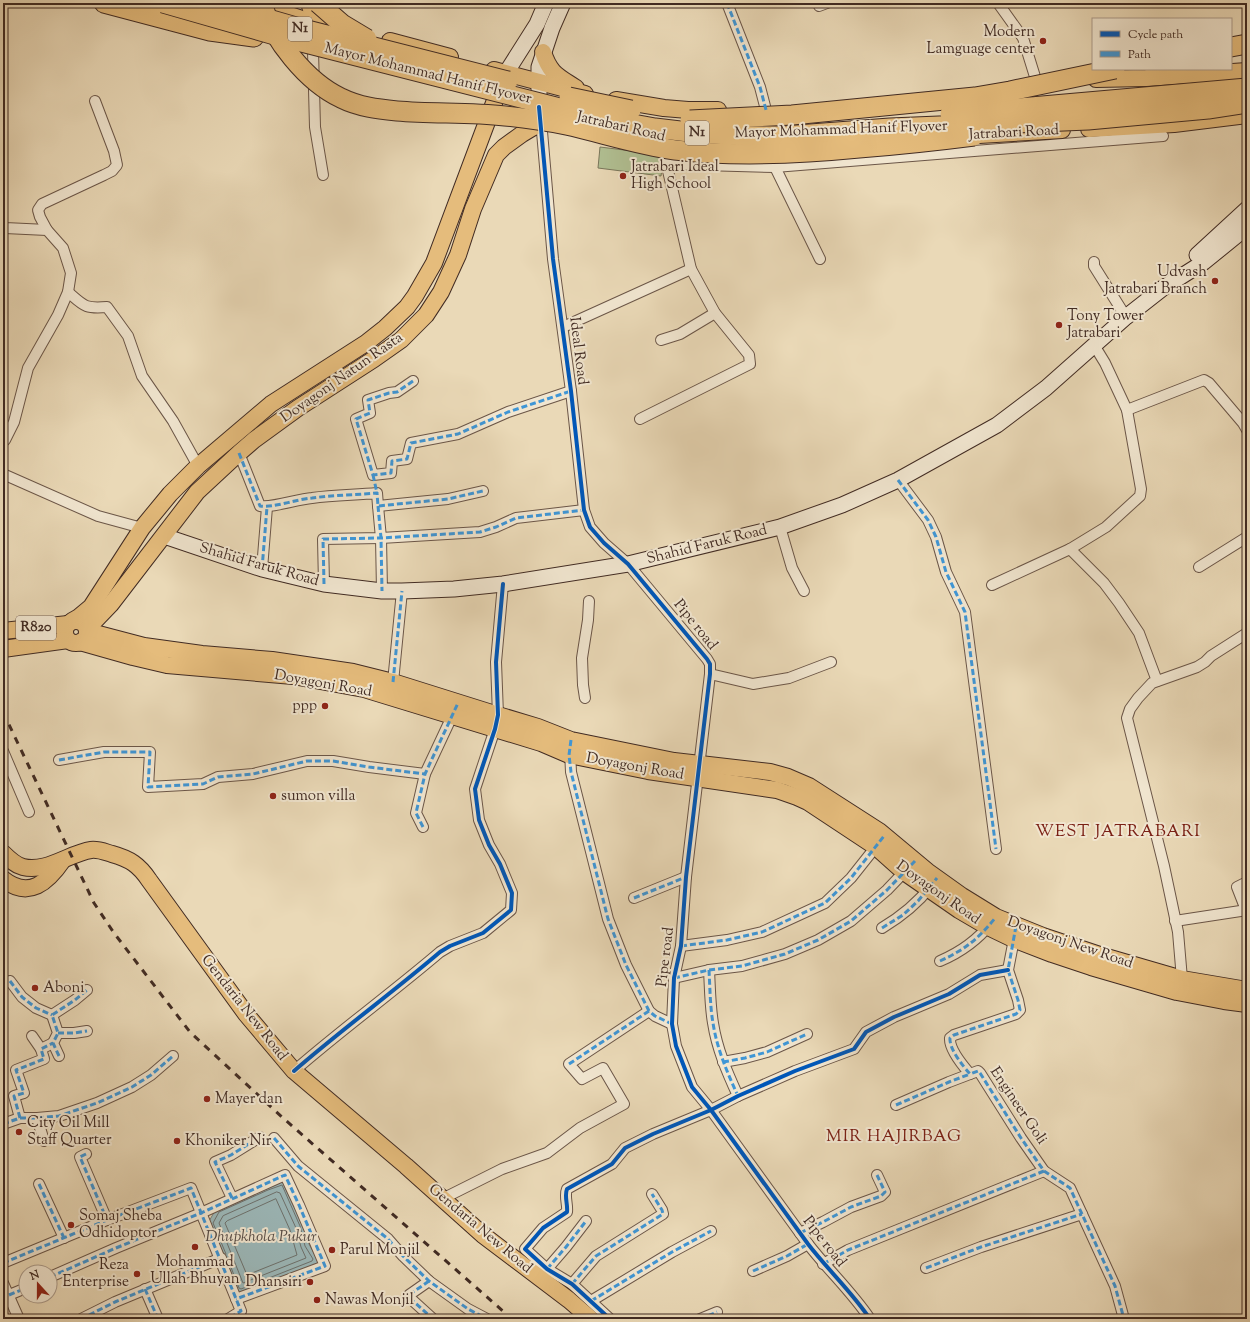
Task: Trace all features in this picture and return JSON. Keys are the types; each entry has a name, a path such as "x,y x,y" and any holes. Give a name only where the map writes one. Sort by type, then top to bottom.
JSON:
{"highway":[{"path":"104,3 210,31 259,38"},
{"name":"Mayor Mohammad Hanif Flyover","path":"163,3 278,36 595,117 655,128 705,134 784,136 890,128 1088,120 1208,109 1246,112"},
{"name":"Mayor Mohammad Hanif Flyover","path":"212,3 312,25 389,50 583,100 667,117 690,120 751,123 803,122 932,115 1247,88"},
{"path":"234,3 275,16 312,25"},
{"path":"262,3 265,14 279,40 301,67 314,79 330,92 341,98 378,109 410,112 495,115 564,125 674,150 766,154 817,152 936,141 1088,120"},
{"name":"Mayor Mohammad Hanif Flyover","path":"318,3 342,24 364,38 389,50"},
{"path":"1232,46 1247,44"},
{"path":"690,120 792,115 975,97 1110,70"},
{"path":"1227,89 1247,85"}],"main road":[{"name":"Jatrabari Road","path":"141,3 259,38 497,95 564,114 660,138 715,145 804,147 1174,124 1246,112"},
{"path":"247,3 259,38"},
{"name":"Jatrabari Road","path":"254,3 312,25 425,50 587,95 664,108 688,110 766,110 823,106 938,95 1036,80 1146,78 1247,71"},
{"path":"309,3 312,12 312,25"},
{"name":"Doyagonj Natun Rasta","path":"3,631 70,622 79,617 91,607 142,528 170,494 198,466 271,404 366,343 385,328 407,307 434,263 506,73 537,24 546,3"},
{"path":"539,107 539,67 543,52 563,3"},
{"path":"306,23 326,33 325,43 318,50 308,50 298,40 299,30 306,23"},
{"path":"543,52 548,66 554,74 587,95"},
{"name":"Doyagonj Natun Rasta","path":"81,636 111,604 197,492 209,480 254,440 298,408 401,340 426,315 441,292 458,255 473,209 496,155 522,134 541,123 564,114"},
{"path":"475,153 493,161"},
{"name":"Shahid Faruk Road","path":"1164,288 1247,209"},
{"name":"Shahid Faruk Road","path":"164,536 262,569 324,584 382,591 402,591 503,584 628,564 780,527 842,505 898,480 997,425 1046,388 1126,317 1164,288 1204,262 1247,227"},
{"path":"198,466 209,480"},
{"path":"142,528 164,536"},
{"path":"102,614 101,622 103,628 110,637"},
{"path":"70,622 76,620 84,624 81,636"},
{"name":"Doyagonj New Road","path":"81,636 110,637 144,646 202,654 272,660 353,672 392,682 438,704 455,710 497,722 538,727 570,748 674,761 698,772 770,772 788,776 809,786 879,831 880,841 910,866 933,883 962,896 992,922 1015,932 1182,979 1247,990"},
{"name":"R820","path":"3,649 81,636"},
{"name":"Doyagonj Road","path":"81,636 133,657 166,665 293,676 438,704"},
{"name":"Gendaria New Road","path":"3,854 16,865 24,868 41,867 84,852 98,850 116,855 134,863 143,871 246,1014 294,1071 483,1235 569,1300 591,1319"},
{"path":"3,879 17,887 32,888 44,882 55,872 63,860"},
{"name":"R820","path":"1015,932 1084,965 1177,992 1216,1000 1247,1004"}],"street":[{"path":"727,3 760,87 766,110"},
{"path":"998,3 1023,38 1036,80"},
{"path":"308,50 314,127 323,175"},
{"path":"3,442 14,422 28,368 58,315 68,292 71,273 63,248 47,230 38,210 42,204 112,171 117,166 115,154 95,101"},
{"name":"Ideal Road","path":"539,107 553,259 563,326 584,510 590,527 604,543 628,564"},
{"path":"666,164 775,167 1163,136"},
{"path":"640,419 750,364 749,355 715,313 691,269 660,138"},
{"path":"775,167 820,259"},
{"path":"3,226 6,228 47,230"},
{"path":"1094,262 1094,266 1126,317"},
{"path":"563,326 691,269"},
{"path":"68,292 85,307 107,307 128,336 142,376 173,421 198,466"},
{"path":"661,340 680,334 715,313"},
{"path":"992,585 1070,548 1106,527 1140,496 1141,489 1127,410 1105,363 1094,345"},
{"path":"1127,410 1204,380 1246,427"},
{"path":"382,591 381,538 377,493 356,419 370,413 368,400 397,392 413,382"},
{"path":"373,475 390,473 392,461 407,458 412,443 458,434 508,412 571,391"},
{"path":"239,453 260,506 267,507 295,500 377,493"},
{"path":"3,474 98,516 142,528"},
{"path":"898,480 928,520 936,537 946,572 965,612 996,849"},
{"path":"378,506 448,499 484,491"},
{"path":"262,569 267,507"},
{"path":"324,584 322,539 381,538 480,532 516,518 584,510"},
{"path":"780,527 792,568 804,591"},
{"path":"1199,567 1247,537"},
{"path":"1070,548 1104,583 1123,609 1138,633 1158,681"},
{"name":"Pipe road","path":"628,564 710,664 686,877 681,946 674,978 672,1024 676,1046 692,1087 711,1110 823,1264 862,1307 870,1319"},
{"path":"294,1071 332,1038 440,952 450,946 483,933 511,910 512,893 479,820 475,789 497,722 496,662 503,584"},
{"path":"392,682 402,591"},
{"path":"585,698 582,658 588,620 589,601"},
{"path":"1182,979 1178,932 1164,866 1127,718 1130,709 1152,683 1197,667 1211,656 1247,633"},
{"path":"710,674 753,684 789,678 831,662"},
{"path":"423,827 416,813 425,774 455,710"},
{"path":"570,748 571,772 608,919 626,965 649,1011 655,1016 672,1024"},
{"path":"3,751 30,812"},
{"path":"59,760 104,752 150,752 148,787 203,784 218,777 254,774 307,761 333,761 425,774"},
{"path":"681,946 727,940 762,932 825,903 851,878 880,841"},
{"path":"674,978 709,970 742,966 785,954 818,940 851,921 887,890 910,866"},
{"path":"634,898 686,877"},
{"path":"1175,921 1246,910 1237,887 1247,882"},
{"path":"882,928 903,915 933,883"},
{"path":"940,961 967,947 992,922"},
{"name":"Engineer Goli","path":"1015,932 1008,970 1020,1010 1016,1014 954,1035 950,1038 949,1042 961,1064 970,1074 978,1071 980,1073 1021,1138 1044,1171 1070,1188 1115,1286 1124,1319"},
{"path":"709,970 712,1022 717,1044 738,1096"},
{"path":"610,1319 572,1284 547,1269 525,1250 544,1228 567,1212 567,1189 612,1164 625,1148 652,1134 711,1110 795,1070 854,1049 866,1032 894,1017 949,994 980,975 1008,970"},
{"path":"10,981 22,997 36,1008 52,1015 58,1033 53,1043 41,1049"},
{"path":"52,1015 87,990"},
{"path":"442,1199 502,1169 547,1153 580,1128 624,1104 603,1068 582,1079 569,1064 649,1011"},
{"path":"58,1033 87,1031"},
{"path":"723,1062 767,1052 807,1034"},
{"path":"20,1118 14,1096 24,1093 16,1070 44,1059 41,1049 32,1036"},
{"path":"53,1043 59,1056"},
{"path":"3,1124 20,1118 59,1116 97,1103 132,1087 173,1056"},
{"path":"896,1105 970,1074"},
{"path":"37,1118 44,1142"},
{"path":"232,1198 215,1162 231,1155 260,1136"},
{"path":"274,1138 298,1166 388,1239 429,1281 468,1310 487,1319"},
{"path":"86,1154 80,1156 107,1220"},
{"path":"823,1264 848,1250 1044,1171"},
{"path":"58,1273 201,1213 284,1175 299,1205 325,1266 236,1299"},
{"path":"800,1233 851,1207 881,1196 885,1192 877,1176"},
{"path":"39,1184 64,1238"},
{"path":"3,1263 107,1220 191,1188 242,1311 228,1319"},
{"path":"572,1284 596,1256 663,1214 652,1194"},
{"path":"926,1268 981,1247 1082,1214"},
{"path":"547,1269 586,1221"},
{"path":"591,1301 672,1252 711,1231"},
{"path":"754,1271 787,1256 808,1244"},
{"path":"81,1319 115,1302 220,1258"},
{"path":"429,1281 409,1295 433,1319"},
{"path":"3,1283 19,1319"},
{"path":"145,1289 158,1319"},
{"path":"9,1295 18,1291"},
{"path":"700,1319 717,1312"}],"green space":[{"path":"600,147 664,155 661,176 598,168"}],"water":[{"name":"Dhupkhola Pukur","path":"284,1179 304,1225 309,1244 319,1263 238,1295 208,1223 216,1209"}],"railway":[{"path":"3,712 94,903 114,933 190,1032 282,1117 512,1319"}],"marked path":[{"path":"727,3 760,87 766,110"},
{"path":"413,381 397,392 368,400 370,413 356,419 373,475 391,473 392,461 407,459 411,443 458,434 508,412 571,391"},
{"path":"239,453 260,506 272,506 320,497 377,493 378,506 448,499 483,491"},
{"path":"373,475 377,493"},
{"path":"898,480 928,520 936,537 946,572 965,612 996,849"},
{"path":"378,506 381,538 382,591"},
{"path":"262,569 267,507"},
{"path":"324,584 323,539 381,538 480,532 516,518 584,510"},
{"path":"393,682 402,591"},
{"path":"423,827 416,813 425,774 458,703"},
{"path":"571,740 569,755 571,772 608,919 626,965 649,1011 655,1016 672,1024"},
{"path":"59,760 104,752 150,752 148,787 203,784 218,777 253,774 307,761 333,761 425,774"},
{"path":"681,946 727,940 762,932 825,903 851,878 884,836"},
{"path":"674,978 709,970 742,966 785,954 818,940 851,921 887,890 915,861"},
{"path":"634,898 686,877"},
{"path":"882,928 903,915 918,901 937,878"},
{"path":"940,961 971,943 996,917"},
{"path":"1016,926 1008,970 1020,1010 1016,1014 954,1035 950,1038 950,1042 957,1057 970,1074 978,1071 980,1073 1021,1138 1044,1171 1070,1188 1115,1286 1124,1319"},
{"path":"709,970 711,1010 717,1042 738,1096"},
{"path":"10,981 22,997 36,1008 52,1015"},
{"path":"59,1056 53,1043 58,1033 52,1015 87,990"},
{"path":"569,1064 649,1011"},
{"path":"58,1033 87,1031"},
{"path":"723,1062 767,1052 807,1034"},
{"path":"20,1118 14,1096 24,1093 16,1070 44,1059 41,1049 53,1043"},
{"path":"3,1124 20,1118 59,1116 97,1103 132,1087 151,1075 173,1056"},
{"path":"896,1105 970,1074"},
{"path":"232,1198 215,1162 231,1155 260,1137"},
{"path":"274,1138 298,1166 388,1239 429,1281 468,1309 487,1319"},
{"path":"86,1154 80,1157 107,1220"},
{"path":"823,1264 848,1250 1044,1171"},
{"path":"58,1273 201,1213 285,1175 325,1266 236,1299"},
{"path":"800,1233 851,1207 881,1196 885,1192 877,1175"},
{"path":"39,1184 64,1238"},
{"path":"3,1263 107,1220 191,1188 241,1311 228,1319"},
{"path":"572,1284 596,1256 663,1214 652,1194"},
{"path":"926,1268 981,1247 1082,1214"},
{"path":"547,1269 586,1221"},
{"path":"591,1301 672,1252 711,1231"},
{"path":"753,1271 787,1256 808,1244"},
{"path":"81,1319 115,1302 221,1258"},
{"path":"429,1281 409,1295 411,1299 433,1319"},
{"path":"145,1289 158,1319"},
{"path":"9,1295 18,1291"},
{"path":"700,1319 717,1312"}],"cycle path":[{"path":"539,107 553,259 571,391 584,510 590,527 604,543 628,564 710,664 686,877 681,946 674,978 672,1024 676,1046 692,1087 711,1110 808,1244 856,1300 870,1319"},
{"path":"294,1071 440,952 450,946 483,933 511,910 512,893 479,820 475,789 495,729 498,715 496,662 503,584"},
{"path":"610,1319 572,1284 547,1269 525,1249 543,1228 567,1212 567,1189 612,1164 625,1148 653,1134 711,1110 738,1096 795,1071 854,1049 866,1032 894,1017 949,994 980,975 1008,970"}],"place":[{"name":"Modern Lamguage center","path":"1043,41"},
{"name":"Jatrabari Ideal High School","path":"623,176"},
{"name":"Udvash Jatrabari Branch","path":"1215,281"},
{"name":"Tony Tower Jatrabari","path":"1059,325"},
{"name":"ppp","path":"325,706"},
{"name":"sumon villa","path":"273,796"},
{"name":"Aboni","path":"35,988"},
{"name":"Mayer dan","path":"207,1099"},
{"name":"City Oil Mill Staff Quarter","path":"19,1132"},
{"name":"Khoniker Nir","path":"177,1141"},
{"name":"Somaj Sheba Odhidoptor","path":"71,1225"},
{"name":"Mohammad Ullah Bhuyan","path":"195,1247"},
{"name":"Parul Monjil","path":"332,1250"},
{"name":"Reza Enterprise","path":"137,1274"},
{"name":"Dhansiri","path":"310,1282"},
{"name":"Nawas Monjil","path":"317,1300"}],"district":[{"name":"WEST JATRABARI","path":"1118,832"},
{"name":"MIR HAJIRBAG","path":"894,1137"}]}
